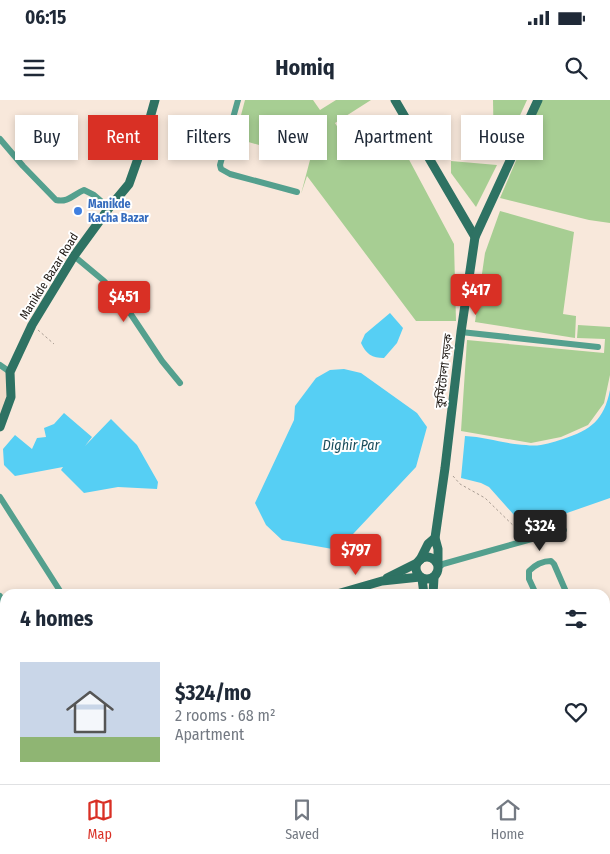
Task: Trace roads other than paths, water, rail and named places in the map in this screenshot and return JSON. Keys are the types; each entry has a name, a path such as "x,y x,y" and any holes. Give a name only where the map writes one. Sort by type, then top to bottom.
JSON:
{"street":[{"name":"Manikde Bazar Road","path":"0,427 11,397 10,372 32,325 74,256 109,208 124,192 131,180 155,100"},
{"path":"238,100 220,166 221,170 297,192"},
{"path":"395,100 475,237"},
{"name":"কুর্মিটোলা সড়ক","path":"435,538 475,237 538,100"},
{"path":"1,144 56,200 64,201 84,190 94,195 109,208"},
{"path":"74,256 120,298 162,361 180,383"},
{"path":"461,332 598,347"},
{"path":"0,365 10,372"},
{"path":"0,497 59,589"},
{"path":"438,566 564,530"},
{"path":"423,589 421,578 416,572 418,562 428,544 435,538 438,549 438,572 434,578 433,589"},
{"path":"354,589 382,581 428,557 432,558 438,566"},
{"path":"534,589 529,579 529,571 534,566 551,561 565,589"},
{"path":"382,581 421,578 428,580 434,578"}],"water":[{"path":"390,313 403,328 397,343 384,358 373,356 367,353 361,343 365,334"},
{"name":"Dighir Par","path":"344,369 361,373 417,413 427,427 416,467 338,550 282,540 266,525 255,503 294,420 295,406 316,378 330,370"},
{"path":"610,390 610,498 544,521 522,524 489,487 461,478 465,436 536,445 573,436 589,427 600,416"},
{"path":"64,413 92,437 85,446 111,419 137,445 158,482 157,489 118,487 84,493 61,470 63,467 15,476 4,465 3,449 15,435 32,449 37,438 46,437 44,428 54,424"}],"place":[{"name":"Manikde Kacha Bazar","path":"78,211"}]}
